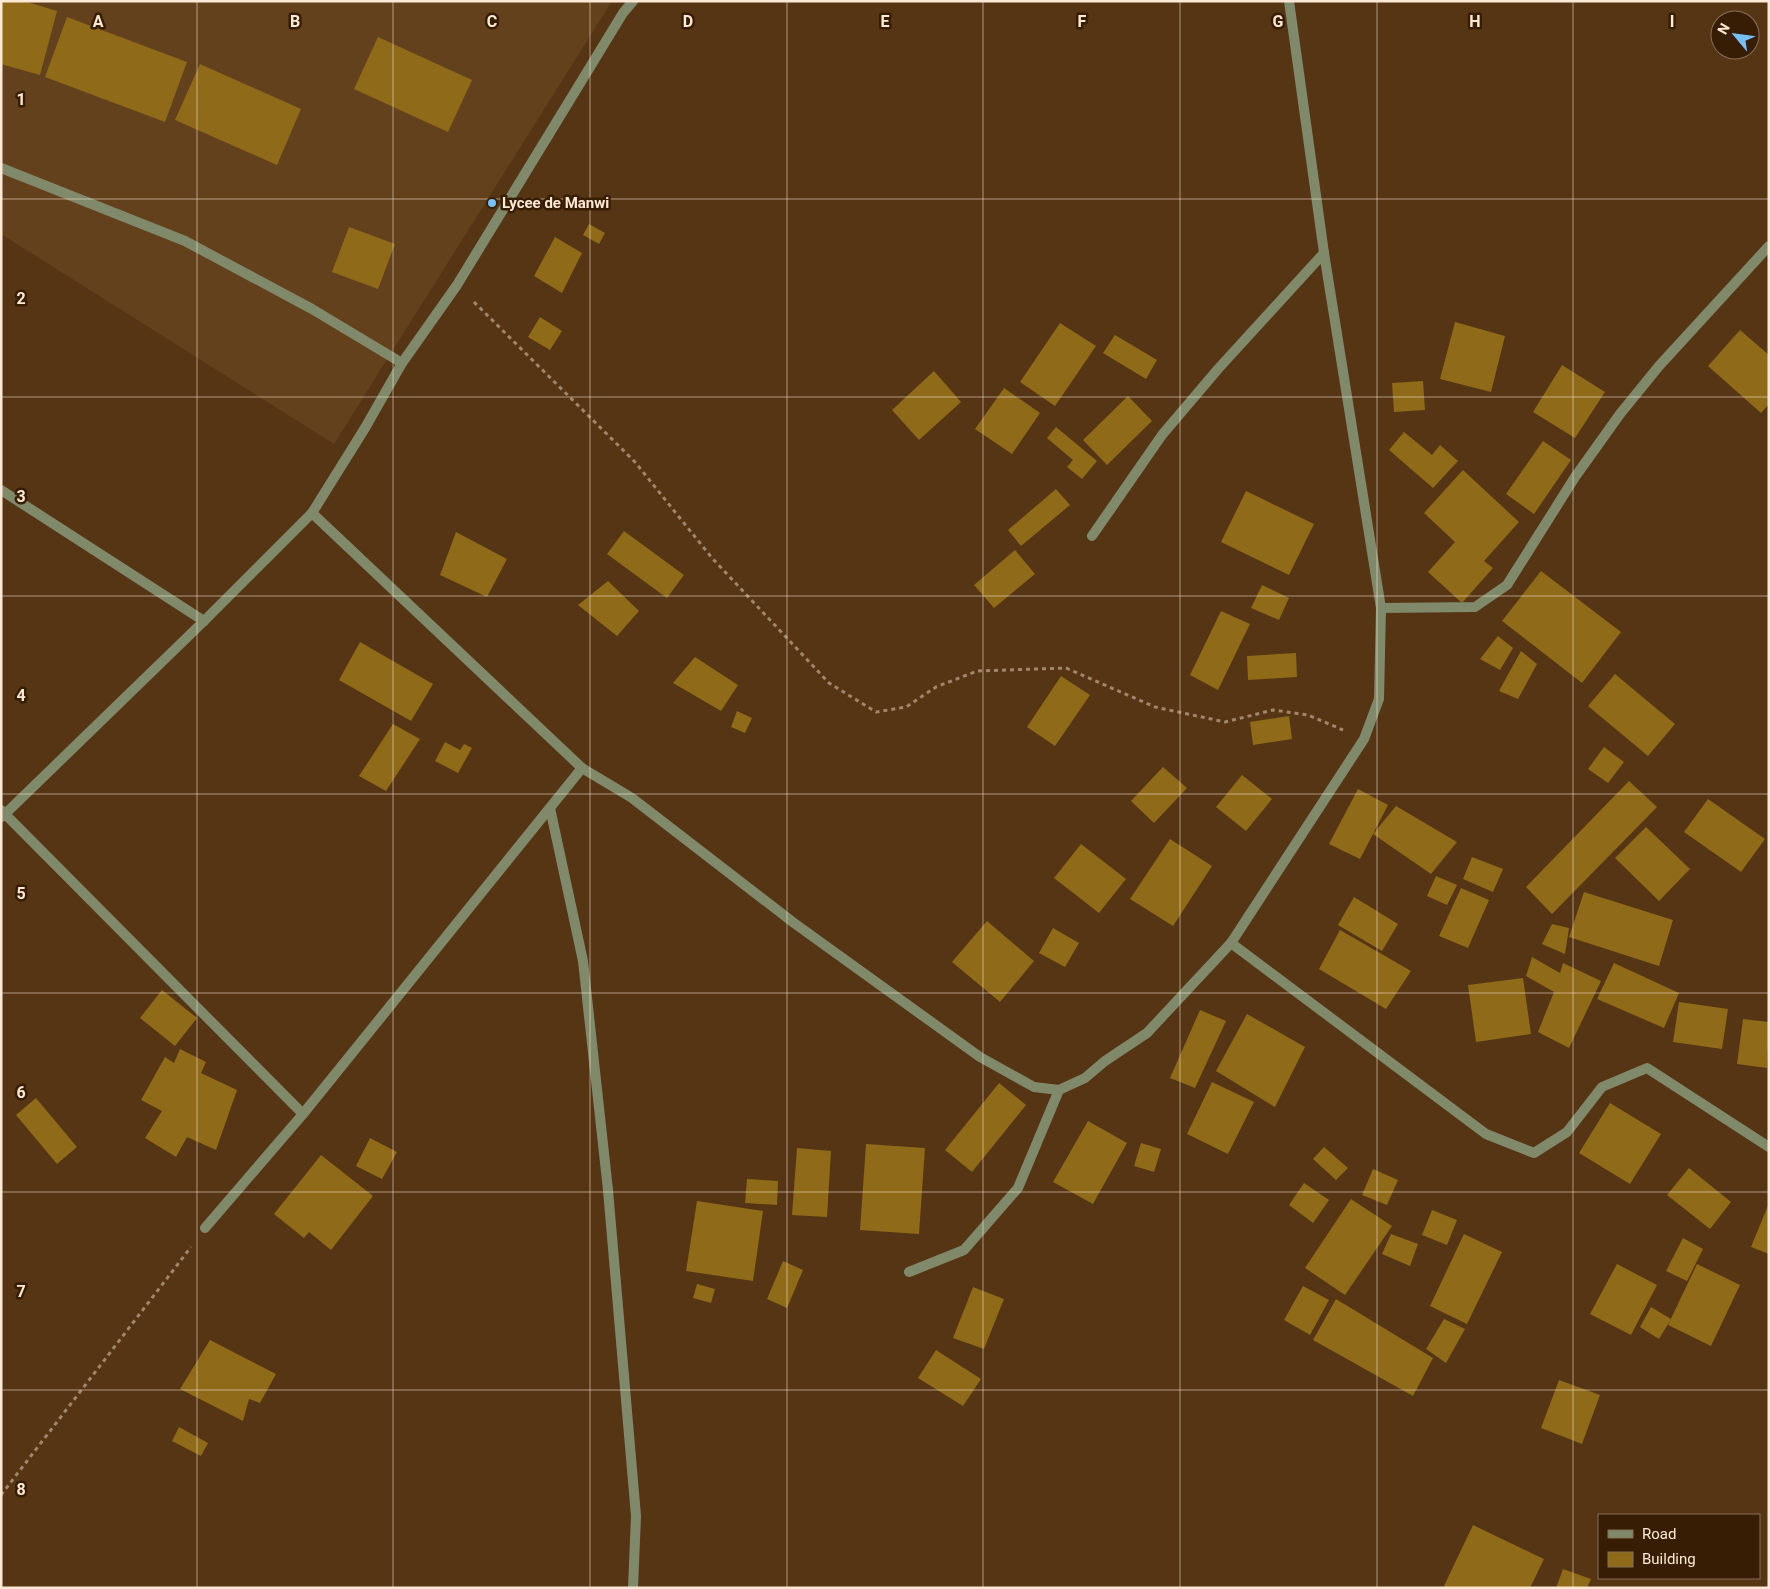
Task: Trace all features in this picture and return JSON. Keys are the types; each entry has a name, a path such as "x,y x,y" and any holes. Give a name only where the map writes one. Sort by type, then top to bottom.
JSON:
{"street":[{"path":"303,1114 3,814 204,621 312,513 365,428 402,363 457,286 618,22 633,1"},
{"path":"312,513 582,768 632,798 794,923 980,1057 1034,1087 1059,1090 1085,1078 1104,1061 1147,1033 1231,943 1364,739 1379,699 1381,608 1324,253 1289,1"},
{"path":"1,168 185,241 312,309 402,363"},
{"path":"1381,608 1476,606 1507,585 1575,478 1620,414 1659,366 1769,246"},
{"path":"1092,536 1162,435 1218,369 1324,253"},
{"path":"1,490 204,621"},
{"path":"205,1228 303,1114 582,768"},
{"path":"550,808 583,961 607,1180 636,1516 632,1588"},
{"path":"1231,943 1486,1134 1534,1153 1567,1132 1602,1087 1647,1068 1769,1147"},
{"path":"909,1272 964,1250 1018,1188 1059,1090"}],"path":[{"path":"457,286 636,462 712,558 829,683 876,712 906,708 936,687 977,671 1066,668 1155,707 1225,722 1273,710 1308,715 1364,739"},
{"path":"1,1495 205,1228"}],"shaded area":[{"path":"1,1 612,1 334,444 1,234"}],"building":[{"path":"1,1 24,1 57,11 40,75 1,64"},
{"path":"67,17 187,62 165,122 45,77"},
{"path":"378,37 472,80 448,132 354,89"},
{"path":"200,64 301,109 277,165 175,120"},
{"path":"589,224 605,233 599,244 583,235"},
{"path":"349,227 395,244 378,289 332,272"},
{"path":"555,237 582,253 562,293 534,276"},
{"path":"540,317 562,331 550,350 528,337"},
{"path":"1455,322 1505,336 1491,392 1440,379"},
{"path":"1060,323 1096,346 1055,406 1020,382"},
{"path":"1740,330 1769,355 1769,404 1761,413 1708,366"},
{"path":"1115,335 1157,360 1146,379 1103,353"},
{"path":"1562,365 1605,392 1575,438 1533,412"},
{"path":"934,371 961,402 919,440 892,410"},
{"path":"1423,381 1425,410 1394,412 1392,383"},
{"path":"1004,388 1040,413 1012,454 975,429"},
{"path":"1128,396 1152,421 1107,465 1083,440"},
{"path":"1056,427 1097,461 1082,479 1067,467 1073,460 1047,438"},
{"path":"1404,432 1432,455 1440,445 1458,461 1433,488 1389,450"},
{"path":"1543,441 1571,460 1534,514 1506,494"},
{"path":"1463,470 1519,522 1484,561 1493,568 1462,603 1428,572 1455,542 1424,513"},
{"path":"1056,489 1070,505 1021,546 1008,530"},
{"path":"1246,491 1314,524 1289,575 1221,542"},
{"path":"624,531 684,575 667,598 607,554"},
{"path":"456,532 507,559 487,597 440,575"},
{"path":"1015,550 1035,574 994,608 974,585"},
{"path":"1541,571 1621,632 1582,683 1502,621"},
{"path":"608,581 639,611 617,636 578,605"},
{"path":"1262,585 1289,598 1279,620 1251,608"},
{"path":"1221,611 1250,624 1218,690 1190,675"},
{"path":"1498,636 1513,648 1500,670 1480,659"},
{"path":"360,642 433,684 411,721 339,680"},
{"path":"1521,651 1537,664 1518,699 1499,691"},
{"path":"1296,653 1297,677 1248,680 1247,656"},
{"path":"695,657 738,685 721,711 673,683"},
{"path":"1615,674 1675,724 1648,756 1588,706"},
{"path":"1061,676 1090,695 1055,746 1027,727"},
{"path":"737,711 752,718 745,733 731,727"},
{"path":"1289,716 1292,739 1253,745 1250,722"},
{"path":"393,724 420,739 386,791 359,776"},
{"path":"445,742 460,750 464,744 472,748 458,773 435,761"},
{"path":"1604,747 1624,762 1608,783 1588,769"},
{"path":"1163,767 1187,788 1154,823 1131,801"},
{"path":"1242,775 1272,799 1246,831 1216,807"},
{"path":"1629,781 1657,807 1552,914 1526,887"},
{"path":"1358,789 1388,805 1360,859 1329,844"},
{"path":"1708,799 1765,839 1741,872 1684,832"},
{"path":"1396,806 1457,842 1431,874 1373,834"},
{"path":"1646,827 1690,869 1659,901 1615,858"},
{"path":"1170,839 1212,866 1173,926 1130,899"},
{"path":"1081,844 1126,879 1099,913 1054,878"},
{"path":"1472,857 1503,869 1493,892 1463,879"},
{"path":"1436,876 1457,885 1447,905 1427,896"},
{"path":"1461,888 1489,900 1468,948 1439,936"},
{"path":"1584,892 1673,920 1659,966 1569,937"},
{"path":"1354,897 1398,924 1382,951 1338,925"},
{"path":"987,921 1034,961 1000,1002 952,962"},
{"path":"1552,924 1569,928 1565,954 1542,944"},
{"path":"1053,928 1079,943 1065,967 1039,953"},
{"path":"1340,930 1411,971 1386,1009 1319,969"},
{"path":"1532,957 1560,973 1563,963 1601,981 1569,1048 1538,1032 1554,992 1526,976"},
{"path":"1614,963 1679,993 1664,1028 1597,999"},
{"path":"1523,978 1531,1034 1476,1042 1468,985"},
{"path":"162,990 197,1018 175,1046 140,1018"},
{"path":"1679,1002 1728,1009 1722,1049 1673,1042"},
{"path":"1200,1010 1226,1021 1195,1088 1170,1078"},
{"path":"1247,1014 1305,1047 1275,1107 1216,1071"},
{"path":"1743,1019 1769,1022 1767,1068 1737,1064"},
{"path":"180,1049 206,1062 201,1073 237,1090 216,1150 187,1137 176,1157 145,1138 162,1111 141,1100 165,1057 174,1063"},
{"path":"1212,1082 1254,1102 1228,1154 1187,1134"},
{"path":"999,1083 1026,1105 972,1172 945,1150"},
{"path":"36,1098 77,1147 57,1164 16,1115"},
{"path":"1610,1103 1661,1134 1630,1184 1579,1153"},
{"path":"1088,1121 1127,1143 1093,1204 1053,1182"},
{"path":"370,1138 397,1152 382,1179 356,1166"},
{"path":"1141,1143 1161,1149 1154,1172 1134,1166"},
{"path":"866,1144 925,1148 919,1234 860,1230"},
{"path":"1324,1147 1348,1168 1336,1180 1313,1159"},
{"path":"797,1148 831,1151 827,1217 792,1215"},
{"path":"321,1155 373,1196 331,1250 309,1232 304,1238 274,1214"},
{"path":"1689,1168 1731,1202 1710,1229 1667,1195"},
{"path":"1373,1169 1398,1180 1387,1205 1362,1195"},
{"path":"747,1179 778,1181 777,1205 745,1203"},
{"path":"1304,1183 1329,1200 1313,1223 1289,1205"},
{"path":"1351,1199 1392,1226 1345,1295 1305,1268"},
{"path":"697,1201 763,1211 753,1281 686,1271"},
{"path":"1769,1203 1769,1254 1751,1247"},
{"path":"1432,1210 1457,1220 1447,1245 1422,1235"},
{"path":"1391,1234 1418,1244 1410,1266 1382,1254"},
{"path":"1464,1234 1502,1252 1467,1324 1430,1306"},
{"path":"1683,1238 1703,1249 1687,1281 1666,1271"},
{"path":"783,1261 803,1270 787,1308 767,1299"},
{"path":"1617,1264 1657,1285 1631,1335 1590,1314"},
{"path":"1697,1264 1740,1285 1711,1346 1668,1325"},
{"path":"697,1284 715,1289 711,1303 693,1298"},
{"path":"1303,1286 1329,1300 1310,1335 1284,1320"},
{"path":"973,1287 1004,1299 984,1349 953,1338"},
{"path":"1336,1299 1433,1358 1413,1396 1313,1340"},
{"path":"1651,1307 1671,1319 1659,1339 1640,1327"},
{"path":"1444,1319 1465,1329 1446,1363 1426,1349"},
{"path":"210,1340 276,1374 260,1403 249,1399 243,1421 180,1389"},
{"path":"936,1350 981,1379 963,1406 918,1378"},
{"path":"1559,1380 1600,1395 1582,1444 1541,1428"},
{"path":"179,1427 208,1443 201,1456 172,1441"},
{"path":"1473,1525 1544,1559 1530,1588 1443,1588"},
{"path":"1563,1569 1591,1579 1587,1588 1556,1588"}],"place":[{"name":"Lycee de Manwi","path":"492,203"}]}
